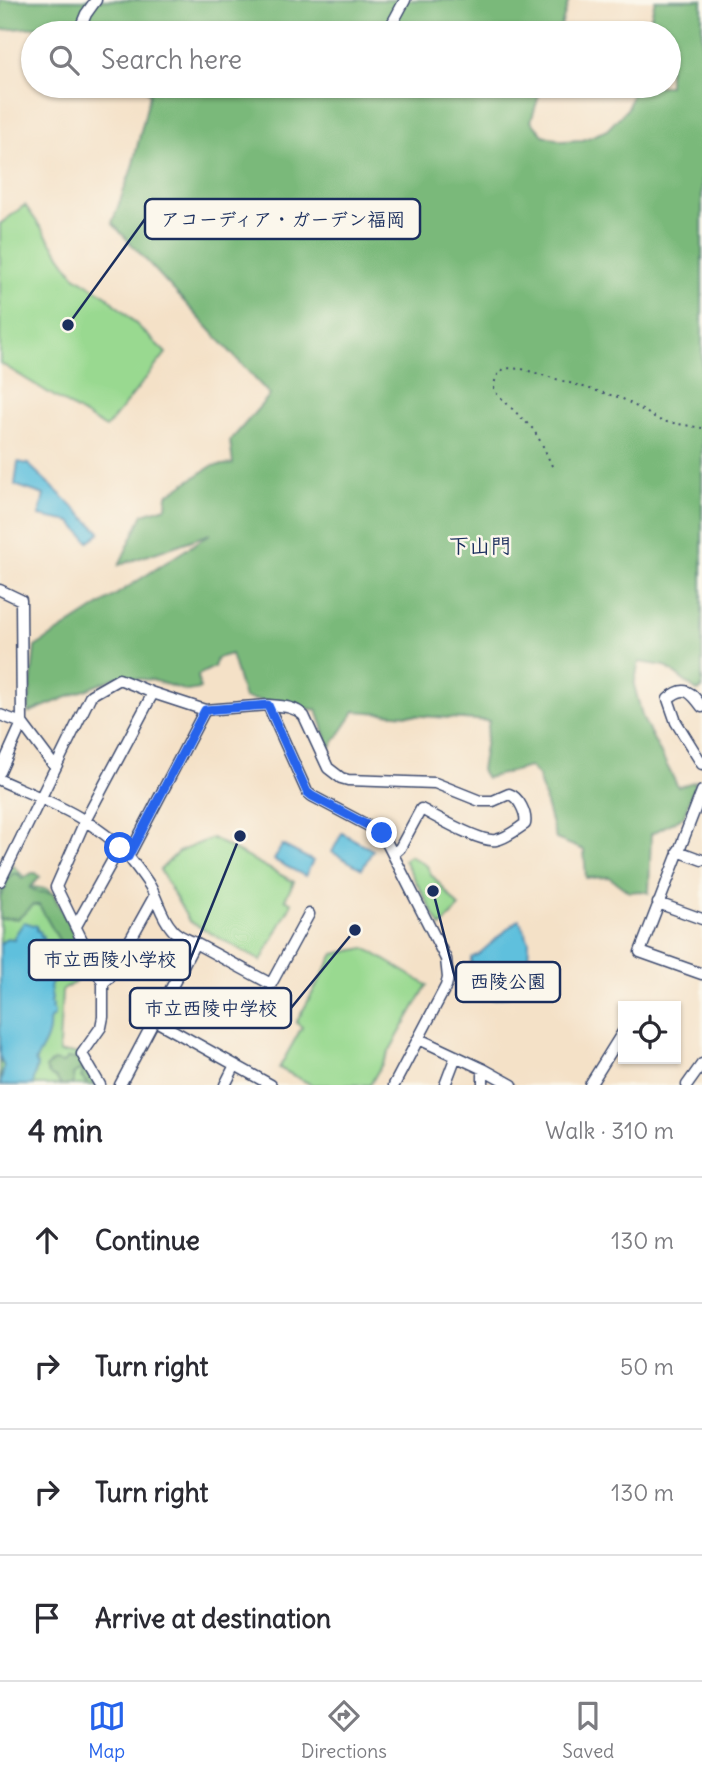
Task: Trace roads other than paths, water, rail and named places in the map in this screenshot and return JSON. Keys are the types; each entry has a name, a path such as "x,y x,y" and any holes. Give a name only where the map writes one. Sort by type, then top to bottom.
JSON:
{"street":[{"path":"83,21 96,0"},
{"path":"394,21 405,0"},
{"path":"0,590 21,600 22,723 0,772"},
{"path":"0,881 91,695 119,679 205,710 268,705 300,711 328,768 341,778 435,783 487,802 509,794 517,798 526,818 525,824 512,833 492,841 480,838 421,809 400,848 394,853"},
{"path":"702,707 692,693 687,691 676,692 668,699 676,722 702,764"},
{"path":"100,1085 82,1054 101,1027 103,983 56,887 85,821 153,693"},
{"path":"268,705 307,792 382,833 446,959 446,986 394,1085"},
{"path":"128,857 205,710"},
{"path":"0,715 22,723 55,767"},
{"path":"0,780 103,832 128,857 150,886 170,928 271,984 309,914"},
{"path":"702,791 640,952 702,974"},
{"path":"76,926 120,848"},
{"path":"678,851 702,860"},
{"path":"103,983 109,978 154,897"},
{"path":"658,903 702,919"},
{"path":"120,1085 195,943"},
{"path":"154,1020 271,1085"},
{"path":"419,1039 512,1085"},
{"path":"590,1085 618,1040"},
{"path":"445,1085 456,1056"},
{"path":"687,1085 702,1063"},
{"path":"225,1085 235,1065"},
{"path":"483,1069 483,1085"}],"water":[{"path":"18,462 28,464 100,532 89,542 71,522 39,516 44,495 15,485"},
{"path":"342,833 373,850 362,869 332,852"},
{"path":"282,845 313,861 305,876 274,860"},
{"path":"519,919 529,941 528,964 521,965 518,986 513,993 493,999 475,982 471,972 471,958"},
{"path":"24,922 37,926 49,954 55,959 54,965 60,976 52,981 50,987 50,1003 54,1016 49,1022 47,1038 35,1062 37,1065 33,1085 0,1085 4,1067 0,1058 0,944 7,938 14,939"}],"place":[{"name":"アコーディア・ガーデン福岡","path":"68,325"},
{"name":"市立西陵小学校","path":"240,836"},
{"name":"西陵公園","path":"433,891"},
{"name":"市立西陵中学校","path":"355,930"}],"district":[{"name":"下山門","path":"480,545"}]}
